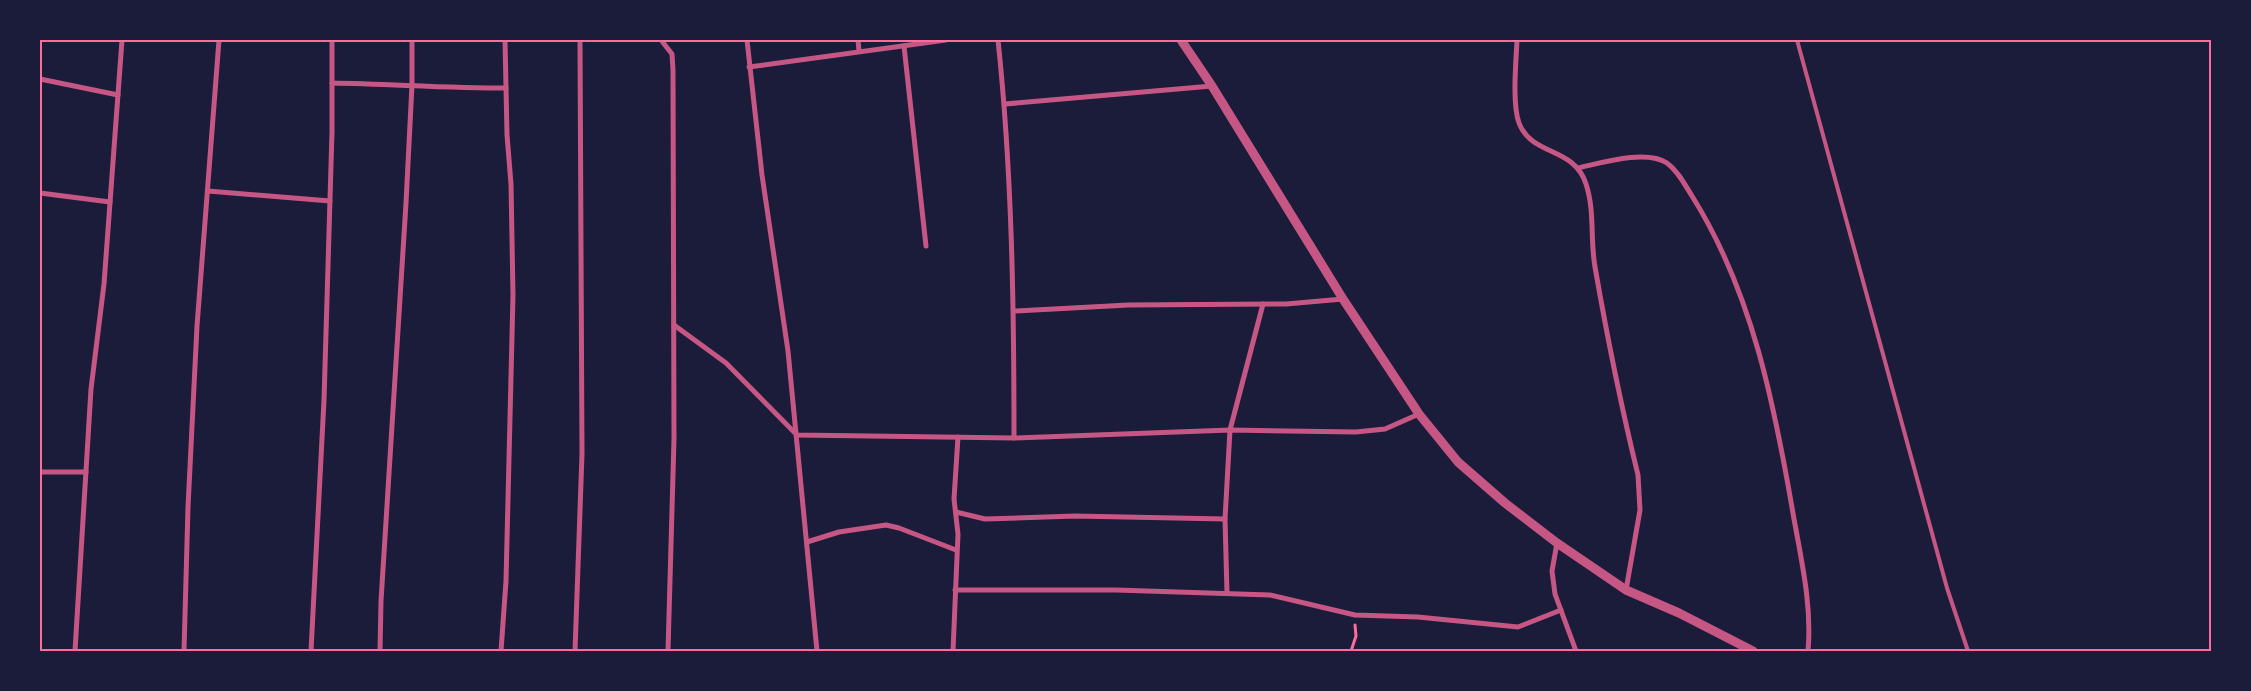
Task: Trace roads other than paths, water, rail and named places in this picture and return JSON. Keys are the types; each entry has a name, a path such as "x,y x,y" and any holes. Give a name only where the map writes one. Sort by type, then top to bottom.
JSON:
{"street":[{"path":"75,651 91,389 104,284 122,40"},
{"path":"184,651 188,507 198,317 219,40"},
{"path":"311,651 321,472 330,201 332,40"},
{"path":"380,651 381,601 412,85 412,40"},
{"path":"501,651 506,582 514,295 505,40"},
{"path":"575,651 582,454 580,40"},
{"path":"661,40 672,54 673,70 673,495 668,651"},
{"path":"747,40 749,67 788,351 817,651"},
{"path":"858,40 859,51"},
{"path":"749,67 946,40"},
{"path":"998,40 1005,104 1014,311 1014,438"},
{"path":"1181,40 1212,86 1343,299 1419,414 1458,462 1505,503 1557,543 1626,590 1679,613 1753,651"},
{"path":"1517,40 1516,92 1518,122 1526,136 1541,147 1567,158 1578,168 1586,183 1592,209 1594,264 1638,475 1640,510 1626,590"},
{"path":"904,46 926,246"},
{"path":"40,79 118,95"},
{"path":"332,83 412,85 431,88 506,88"},
{"path":"1005,104 1212,86"},
{"path":"1578,168 1637,157 1651,157 1666,163 1678,174 1706,218 1737,287 1764,367 1788,477 1805,583 1810,632 1808,651"},
{"path":"208,191 330,201"},
{"path":"40,193 110,202"},
{"path":"1014,311 1128,305 1264,304 1343,299"},
{"path":"1227,593 1225,520 1230,430 1264,304"},
{"path":"674,325 726,362 797,435 1014,438 1230,430 1356,432 1385,429 1419,414"},
{"path":"953,651 958,534 954,498 958,437"},
{"path":"40,472 86,472"},
{"path":"956,512 985,520 1075,516 1225,520"},
{"path":"807,542 839,532 886,526 899,528 956,550"},
{"path":"1557,543 1552,571 1555,594 1576,651"},
{"path":"955,590 1116,590 1270,595 1355,615 1418,617 1518,628 1561,610"}],"lane":[{"path":"1797,40 1947,588 1968,651"}]}
